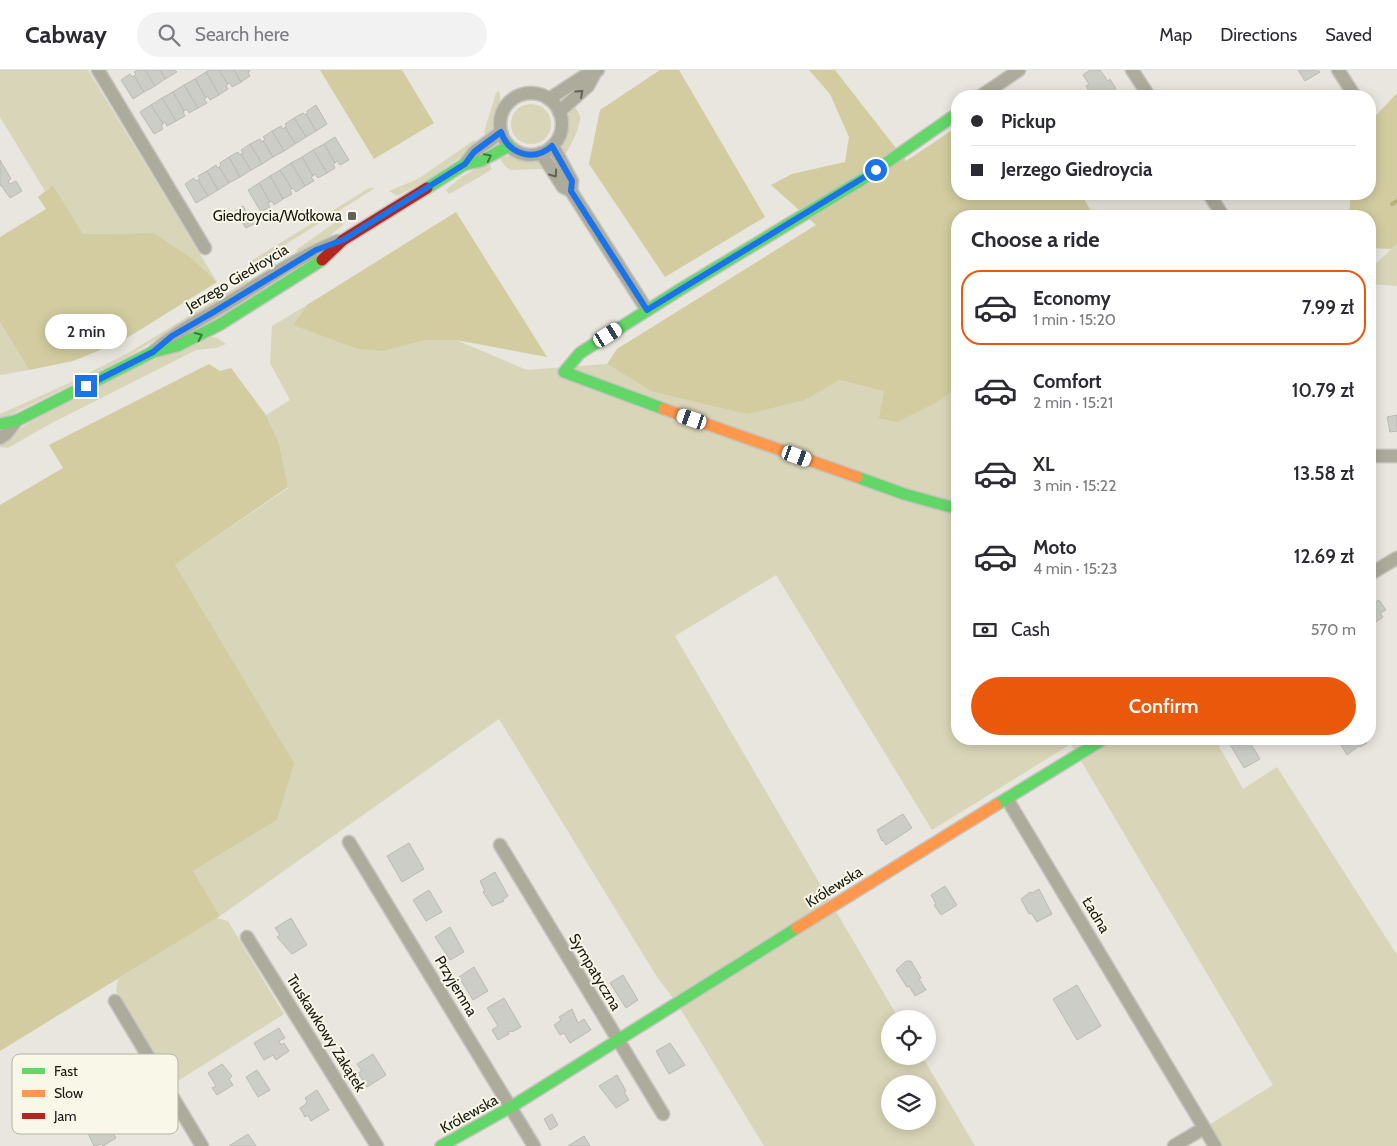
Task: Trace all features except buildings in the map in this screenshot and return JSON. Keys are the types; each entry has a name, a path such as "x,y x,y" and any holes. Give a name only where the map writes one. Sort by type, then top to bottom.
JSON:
{"street":[{"path":"98,70 205,248"},
{"path":"549,99 597,70"},
{"path":"559,112 588,86 597,70"},
{"path":"990,90 1019,70"},
{"path":"1132,70 1145,90"},
{"path":"1338,70 1350,90"},
{"path":"531,93 549,99 559,112 561,130 558,138 552,146 541,153 524,154 509,146 501,132 501,116 504,109 513,99 522,94 531,93"},
{"path":"951,118 862,179 580,353 564,372 907,495 951,507"},
{"name":"Jerzego Giedroycia","path":"0,424 16,421 153,352 177,346 220,325 316,264 343,240 465,164 474,152 501,132"},
{"name":"Jerzego Giedroycia","path":"465,164 481,161 509,146"},
{"path":"552,146 572,181 571,191"},
{"path":"541,153 564,187 571,191 647,310"},
{"name":"Jerzego Giedroycia","path":"153,352 172,336 316,250 343,240"},
{"path":"224,306 231,318"},
{"path":"212,313 220,325"},
{"name":"Jerzego Giedroycia","path":"0,438 6,434 16,421"},
{"path":"1376,456 1397,456"},
{"path":"1376,570 1397,558"},
{"path":"1007,799 1094,745"},
{"name":"Królewska","path":"441,1146 511,1107 616,1040 1007,799"},
{"name":"Ładna","path":"1007,799 1215,1146"},
{"name":"Przyjemna","path":"349,842 534,1146"},
{"name":"Sympatyczna","path":"500,845 616,1040 663,1114"},
{"name":"Truskawkowy Zakątek","path":"248,937 377,1146"},
{"path":"115,1001 147,1054"},
{"path":"178,1106 202,1146"},
{"path":"1174,1146 1204,1128"}],"shaded area":[{"path":"0,70 88,70 217,282 193,259 154,233 83,234 53,185 45,191 0,117"},
{"path":"320,70 402,70 434,123 374,159"},
{"path":"660,70 679,70 765,217 665,277 589,164 600,110"},
{"path":"809,70 835,70 906,161 951,131 951,200 1085,200 1090,210 951,210 951,392 937,402 897,422 879,418 884,391 840,380 805,400 747,414 651,391 607,364 617,349 816,225 771,185 792,174 845,162 849,137 830,94"},
{"path":"499,91 498,115 487,137 484,132 496,93"},
{"path":"1397,93 1397,244 1391,249 1376,248 1376,210 1350,210 1350,200 1376,200 1376,116"},
{"path":"531,104 545,110 551,124 545,138 531,144 517,138 511,124 517,110"},
{"path":"573,105 579,113 580,120 572,143 563,156 564,130"},
{"path":"474,140 478,144 429,179 397,196 389,191 418,179"},
{"path":"510,156 537,161 545,167 542,169 510,170 499,157"},
{"path":"488,162 492,169 490,171 449,194 446,190 461,177"},
{"path":"53,185 83,234 154,233 193,259 217,282 122,341 73,361 29,370 0,322 0,237 46,209 38,197"},
{"path":"369,188 375,188 253,265 251,261"},
{"path":"456,212 547,357 456,340 426,340 384,351 358,349 293,325 307,305"},
{"path":"340,219 343,225 323,241 299,255 296,250"},
{"path":"1397,244 1397,286 1376,284 1376,263"},
{"path":"248,280 247,284 129,356 0,420 0,414 65,385 130,352"},
{"path":"307,305 293,325 384,351 426,340 456,340 527,370 607,364 651,391 805,400 840,380 937,402 951,392 951,745 1069,745 932,830 776,575 675,636 894,1010 881,1010 881,1065 927,1065 933,1075 881,1075 881,1130 936,1130 936,1080 975,1146 764,1146 677,1003 657,977 499,719 220,916 193,871 277,820 175,565 288,488 279,443 266,415 290,400 270,363 272,326"},
{"path":"0,322 29,370 0,375"},
{"path":"212,337 226,344 216,348 196,350 48,425 8,448 0,447 0,443 28,423 138,366"},
{"path":"209,364 220,371 231,368 266,415 279,443 288,487 175,565 294,763 277,820 193,871 220,916 0,1051 0,505 63,468 49,445"},
{"path":"1072,745 1218,745 1243,789 1277,767 1397,955 1397,1146 1215,1146 1204,1128 1273,1085"},
{"path":"216,918 228,921 284,1014 178,1081 178,1054 155,1054 116,991 118,979"}],"waterway":[{"path":"1392,204 1397,201"}],"traffic: fast":[{"path":"664,409 564,372 580,353 681,289 863,179 951,118"},
{"path":"427,188 465,164 481,161 509,146"},
{"path":"0,424 16,421 153,352 177,346 219,325 322,260"},
{"path":"857,477 904,494 951,507"},
{"path":"996,805 1094,745"},
{"path":"441,1146 511,1107 797,928"}],"traffic: slow":[{"path":"664,409 857,477"},
{"path":"797,928 996,805"}],"traffic: jam":[{"path":"322,260 343,240 427,188"}],"place":[{"name":"Giedroycia/Wołkowa","path":"352,216"}],"route":[{"path":"86,386 153,352 172,336 307,255 343,240 465,164 474,152 501,132 509,146 524,154 541,153 552,146 572,181 571,191 647,310 876,170"}]}
